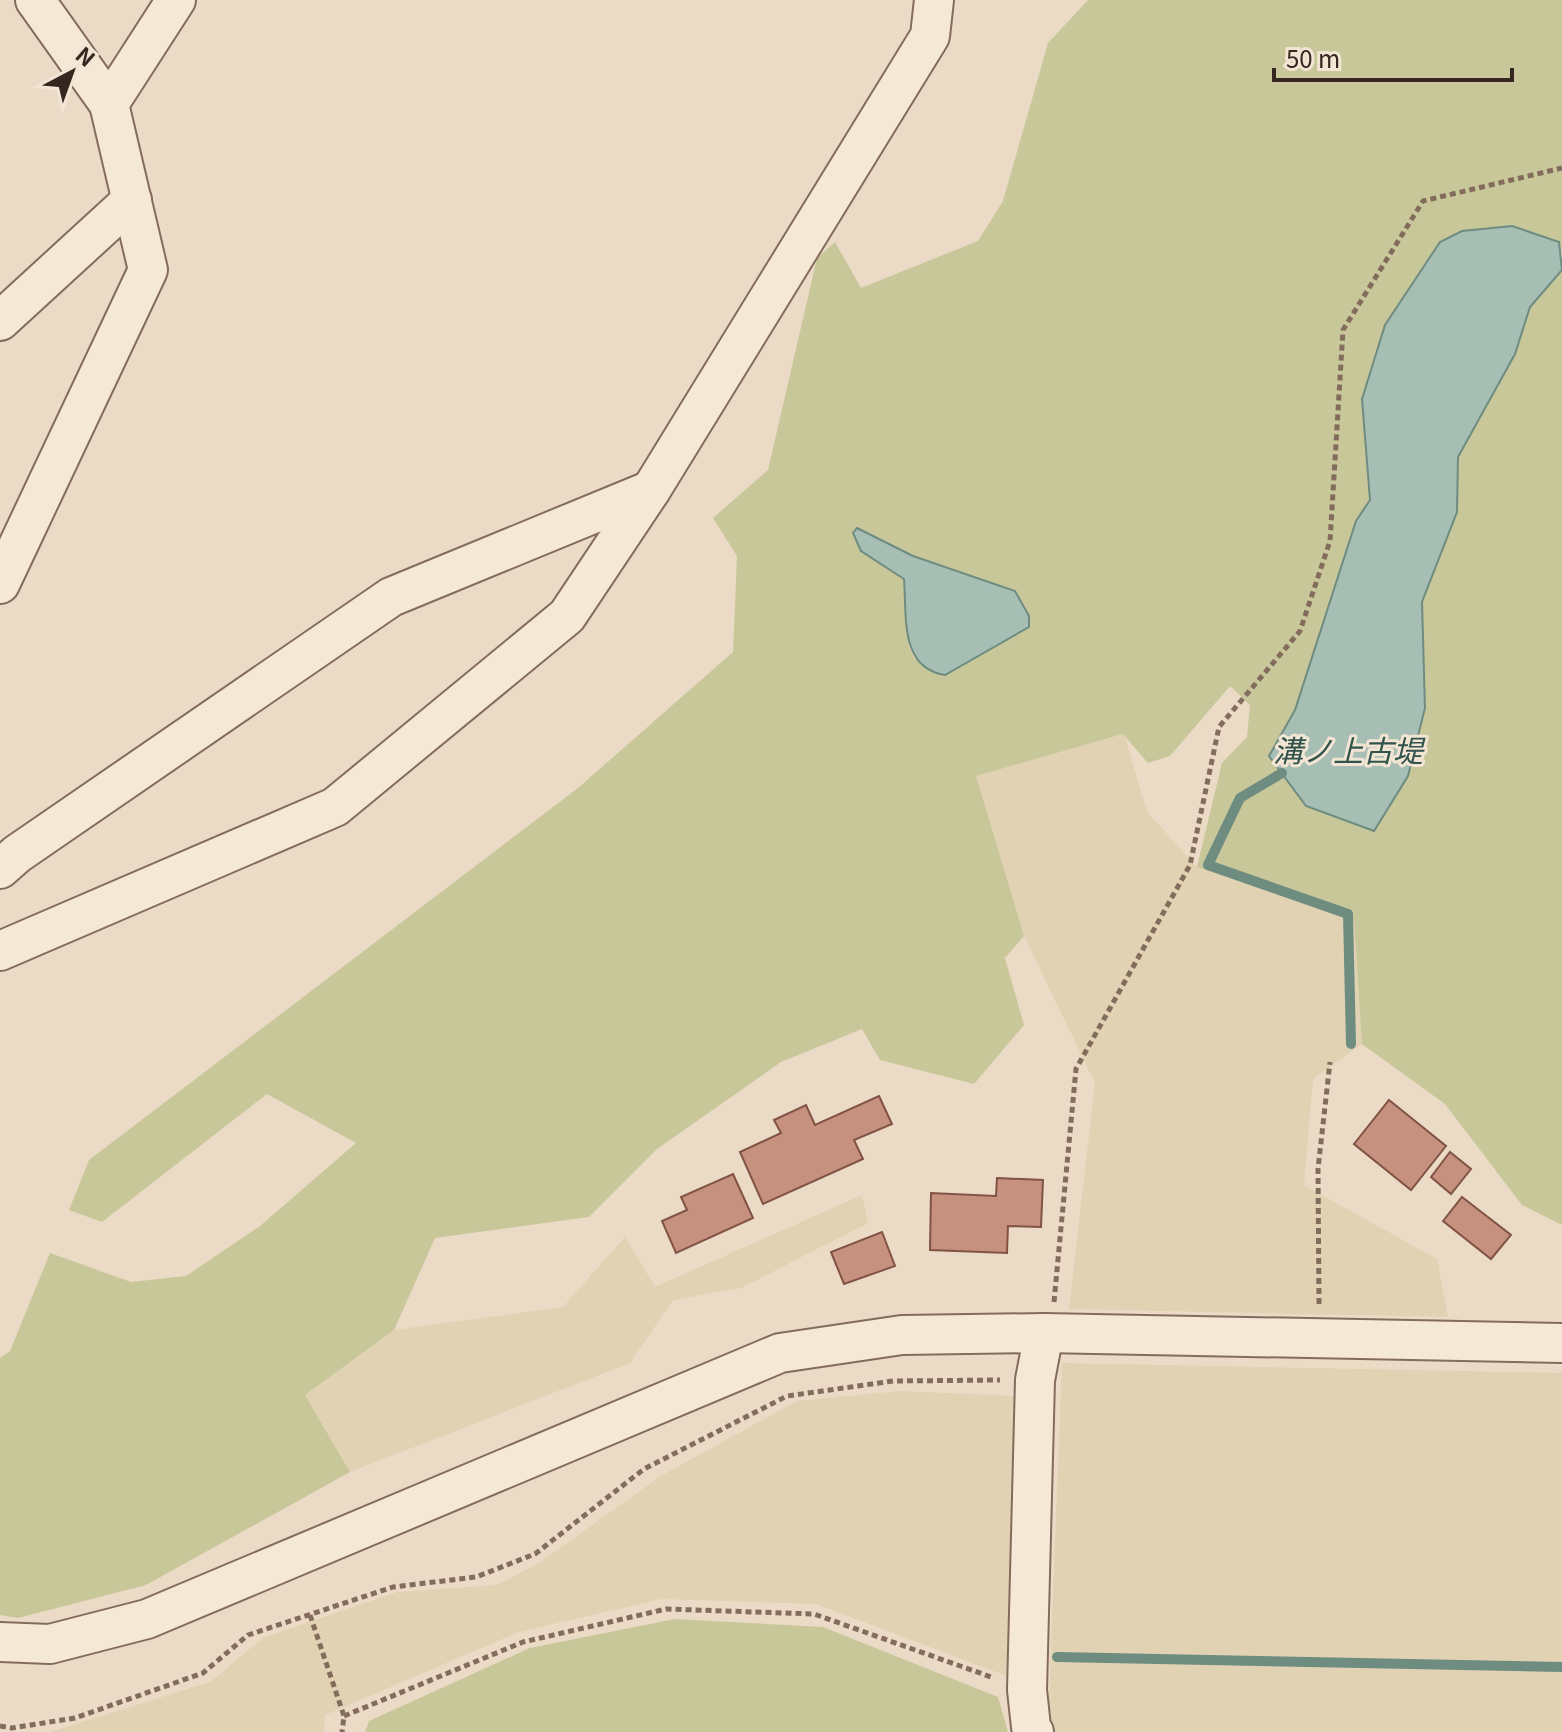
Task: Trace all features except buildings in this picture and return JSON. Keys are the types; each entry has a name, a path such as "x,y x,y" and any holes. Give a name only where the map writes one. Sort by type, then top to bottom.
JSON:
{"street":[{"path":"0,584 148,270 109,104 35,0"},
{"path":"109,104 176,0"},
{"path":"0,951 335,807 567,616 651,490 930,36 934,0"},
{"path":"0,321 132,200"},
{"path":"0,869 17,854 391,597 651,490"},
{"path":"1034,1732 1027,1690 1035,1380 1044,1333"},
{"path":"0,1642 50,1644 147,1619 780,1353 902,1335 1044,1333 1562,1343"}],"path":[{"path":"1044,1333 1053,1303 1076,1069 1190,865 1219,727 1300,631 1330,541 1343,330 1423,201 1562,168"},
{"path":"1319,1339 1318,1169 1330,1062"},
{"path":"0,1726 12,1728 75,1718 203,1673 248,1635 393,1587 476,1577 535,1554 644,1469 787,1396 893,1381 1035,1380"},
{"path":"344,1716 523,1642 666,1609 814,1614 1027,1690"},
{"path":"310,1615 344,1716 342,1732"}],"shaded area":[{"path":"1124,734 1147,812 1197,867 1354,921 1362,1044 1313,1079 1304,1185 1437,1259 1448,1317 1069,1309 1095,1083 1024,936 975,776"},
{"path":"862,1195 868,1223 741,1288 673,1300 630,1363 350,1472 305,1395 394,1330 563,1307 625,1237 655,1287"},
{"path":"1062,1363 1562,1373 1562,1732 1052,1732 1048,1724"},
{"path":"900,1391 1014,1396 1007,1676 816,1604 662,1599 519,1632 325,1715 324,1732 50,1732 210,1682 263,1638 397,1592 497,1585 539,1563 661,1476 797,1401"}],"green space":[{"path":"1088,0 1562,0 1562,253 1559,242 1362,399 1370,500 1356,521 1295,710 1269,756 1306,806 1375,830 1408,776 1425,709 1422,602 1457,512 1458,457 1515,354 1530,307 1562,270 1562,1225 1522,1205 1445,1104 1362,1044 1354,921 1197,867 1222,763 1247,737 1250,705 1230,686 1170,756 1148,763 1123,734 976,776 1024,936 1005,958 1024,1025 974,1084 880,1060 862,1029 781,1062 657,1149 589,1217 435,1238 394,1330 305,1395 350,1472 146,1585 18,1618 0,1615 0,1358 10,1351 50,1253 131,1282 186,1276 260,1226 356,1143 267,1094 102,1222 69,1210 89,1160 578,788 733,652 737,556 713,518 768,470 817,258 835,242 861,288 978,241 1003,201 1048,43","holes":["857,528 913,556 934,673 914,658 909,646 905,579"]},
{"path":"675,1619 823,1627 998,1697 1008,1732 365,1732 369,1721 530,1648"}],"water":[{"name":"溝ノ上古堤","path":"1512,226 1559,242 1562,270 1530,307 1515,354 1458,457 1457,512 1422,602 1425,708 1408,776 1374,831 1306,806 1269,756 1295,710 1356,521 1370,500 1362,399 1385,325 1440,242 1462,231"},
{"path":"857,528 913,556 1015,591 1029,616 1029,627 945,675 930,670 920,662 908,638 904,579 861,551 853,533"}],"waterway":[{"path":"1282,773 1240,798 1208,865 1348,914 1351,1044"},
{"path":"1057,1657 1562,1667"}]}
